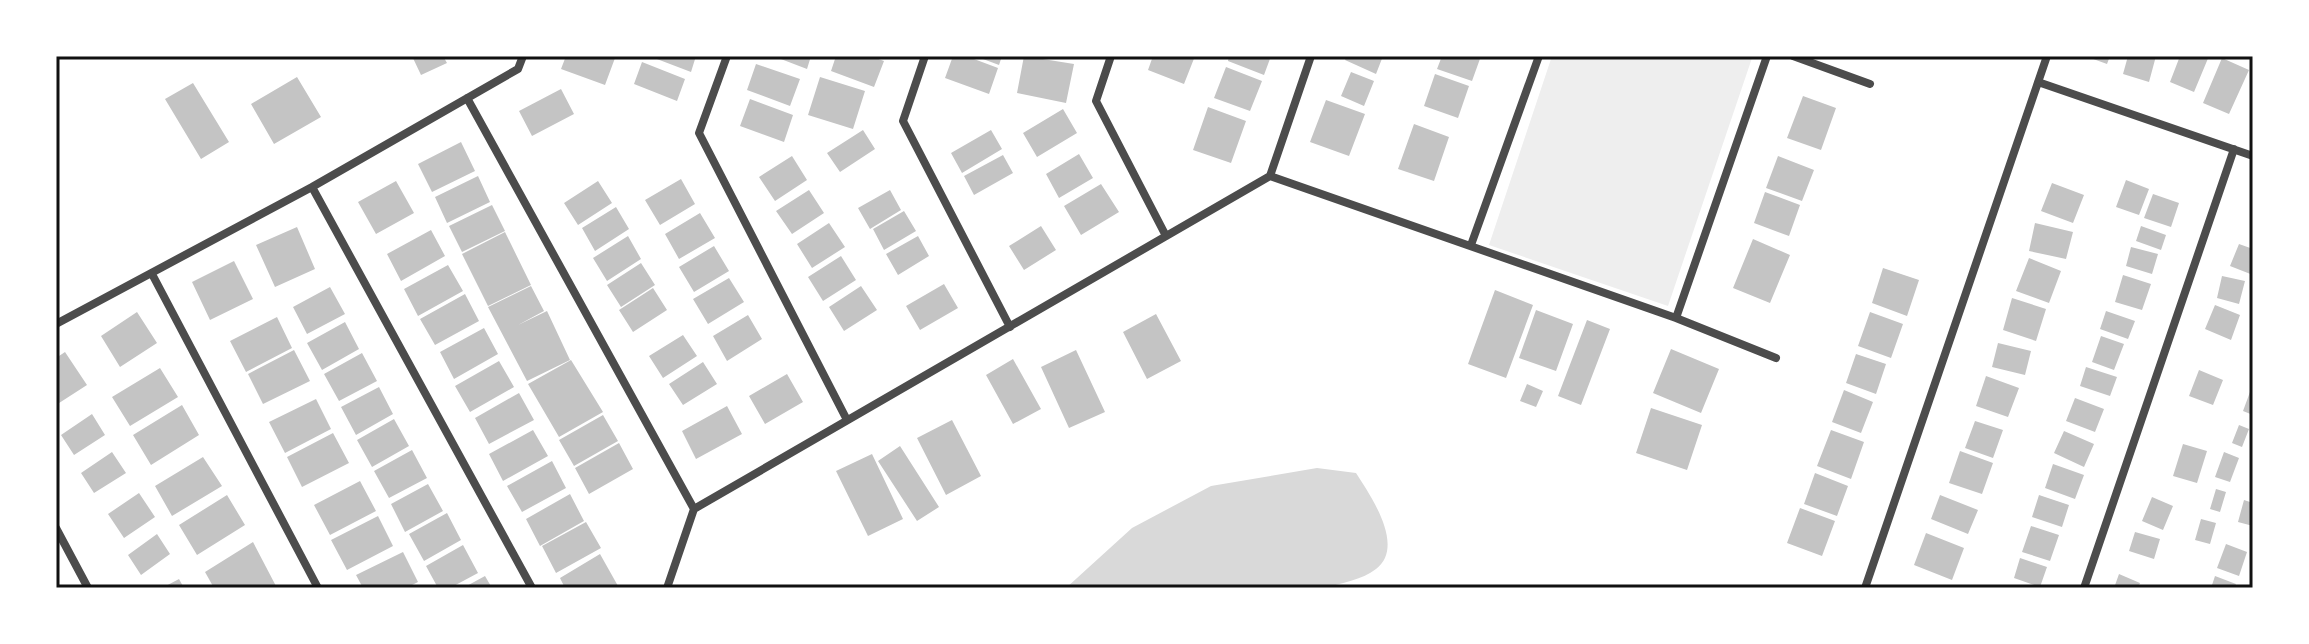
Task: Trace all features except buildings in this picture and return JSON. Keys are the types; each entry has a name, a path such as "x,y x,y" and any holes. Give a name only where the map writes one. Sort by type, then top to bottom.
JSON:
{"street":[{"path":"56,324 312,187 518,69 523,56"},
{"path":"727,56 699,133 847,420"},
{"path":"925,56 903,121 1010,327"},
{"path":"1111,56 1096,101 1166,236"},
{"path":"667,588 694,509 1270,176 1311,56"},
{"path":"1471,245 1539,56"},
{"path":"1676,318 1767,56"},
{"path":"1793,56 1870,84"},
{"path":"1865,588 2047,56"},
{"path":"2038,82 2253,156"},
{"path":"467,98 694,509"},
{"path":"2084,588 2234,149"},
{"path":"1270,176 1676,318 1776,358"},
{"path":"312,187 532,588"},
{"path":"152,274 318,588"},
{"path":"56,528 88,588"}],"shaded area":[{"path":"1552,56 1752,58 1668,306 1489,245"},
{"path":"1317,468 1356,473 1376,507 1387,534 1388,547 1376,569 1364,576 1324,588 1066,588 1132,528 1211,486"}]}
